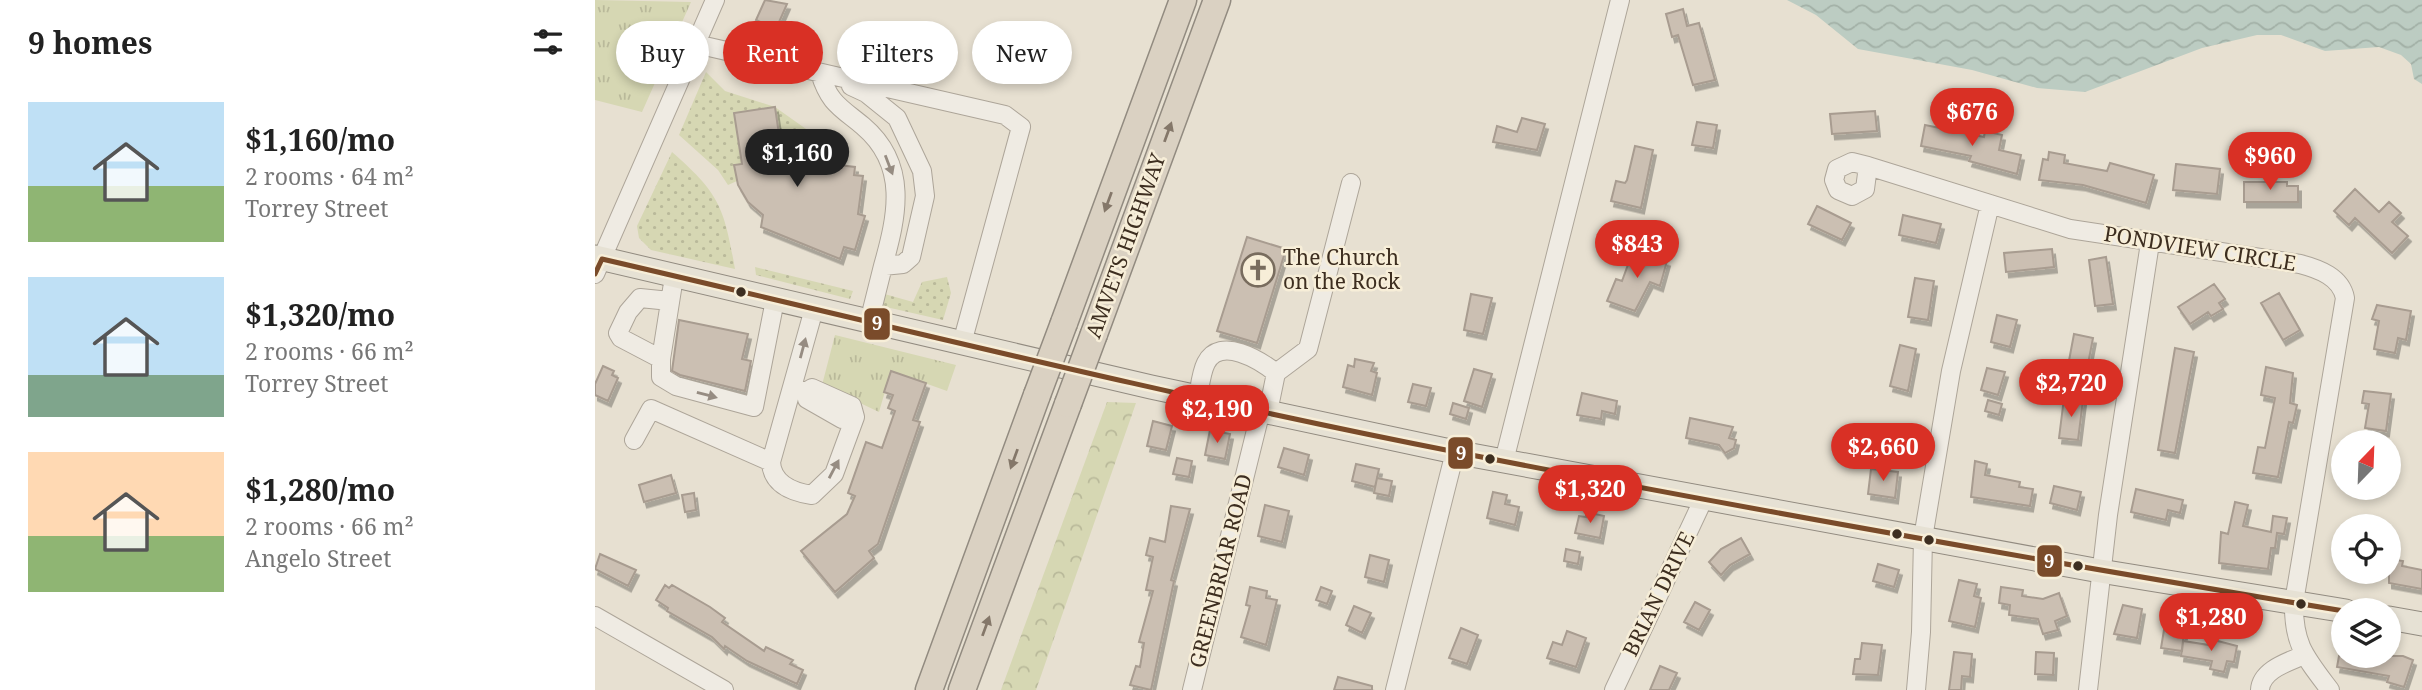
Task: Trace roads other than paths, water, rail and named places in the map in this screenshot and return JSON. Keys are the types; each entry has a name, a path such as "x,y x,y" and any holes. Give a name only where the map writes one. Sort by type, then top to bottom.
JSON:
{"highway":[{"name":"AMVETS HIGHWAY","path":"929,690 1183,0"},
{"name":"AMVETS HIGHWAY","path":"962,690 1217,0"}],"main road":[{"path":"597,263 674,277 1198,397 1455,452 2100,571 2331,608"},
{"path":"2401,620 2422,624"}],"street":[{"path":"706,21 715,0"},
{"path":"1504,461 1621,0"},
{"path":"823,74 866,93 897,118 922,172 925,196 911,257 903,264 883,266"},
{"path":"823,74 1005,115 1021,127 962,343"},
{"path":"823,82 828,97 866,128 891,162 897,216 869,322"},
{"path":"597,263 678,84"},
{"name":"PONDVIEW CIRCLE","path":"1868,166 2070,229 2300,264 2328,275 2343,288 2343,309 2294,601"},
{"path":"1198,397 1207,361 1215,354 1232,351 1256,358 1276,373 1308,349 1351,183"},
{"path":"1916,690 1921,632 1923,538 1951,370 1990,204"},
{"path":"2088,690 2100,571 2150,243"},
{"path":"674,277 661,359 661,377 676,386 754,407 775,300"},
{"path":"661,359 621,338 618,332 640,298 670,302"},
{"path":"800,390 807,399 842,419 855,417 834,474 812,495 795,492 778,481 771,470 771,462 800,390 814,309"},
{"name":"GREENBRIAR ROAD","path":"1192,690 1276,373"},
{"path":"634,440 650,409 771,462"},
{"path":"1395,690 1455,452"},
{"name":"BRIAN DRIVE","path":"1614,690 1704,498"},
{"path":"2294,601 2294,629 2304,655 2330,690"},
{"path":"595,616 724,690"},
{"path":"2260,690 2269,672 2304,655"}],"water":[{"path":"1787,0 2422,0 2422,84 2414,79 2411,64 2401,55 2379,47 2325,51 2281,35 2257,35 2202,48 2085,92 2037,88 1972,70 1858,49 1816,15"}],"place":[{"name":"The Church on the Rock","path":"1258,270"}]}
